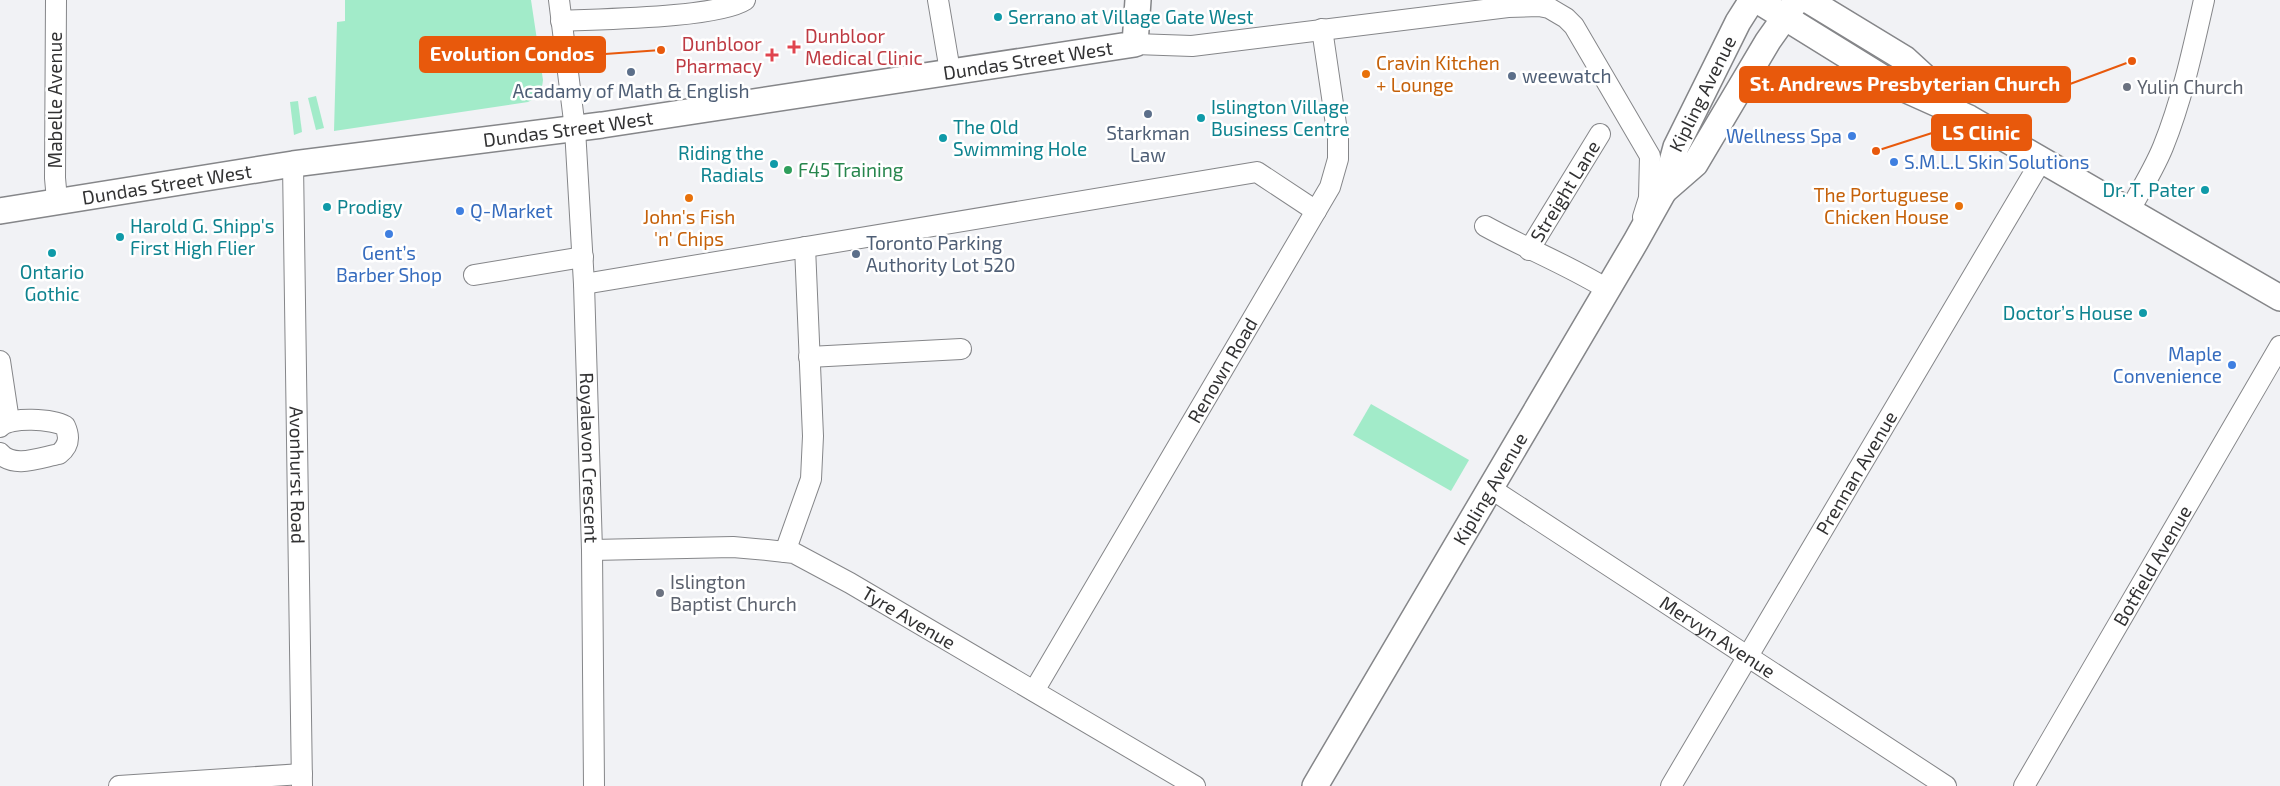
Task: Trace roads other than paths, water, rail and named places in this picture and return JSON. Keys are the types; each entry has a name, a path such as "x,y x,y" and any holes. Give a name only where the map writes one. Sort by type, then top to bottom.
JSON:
{"main road":[{"name":"Dundas Street West","path":"0,211 57,200 293,164 575,129 1135,44 1138,0"},
{"name":"Kipling Avenue","path":"1315,786 1664,191 1676,148 1738,22 1752,0"},
{"path":"1757,0 1791,9 1891,83 1969,118 2280,298"},
{"path":"1808,0 1905,58 1969,118"},
{"name":"Kipling Avenue","path":"1664,191 1695,164 1768,41 1791,9"}],"street":[{"path":"39,0 56,6"},
{"name":"Royalavon Crescent","path":"559,0 575,129 583,258 592,550 594,786"},
{"path":"687,13 709,0"},
{"path":"561,21 687,13 737,5 745,0"},
{"path":"938,0 950,71"},
{"path":"2129,211 2156,162 2173,119 2191,56 2204,0"},
{"name":"Dundas Street West","path":"1135,44 1192,46 1367,24 1488,4 1549,8 1566,18 1577,31 1650,156 1649,198 1636,241"},
{"name":"Mabelle Avenue","path":"56,6 55,168 57,200"},
{"name":"Renown Road","path":"1034,691 1330,187 1338,159 1338,138 1322,30"},
{"name":"Streight Lane","path":"1529,250 1600,134"},
{"name":"Prennan Avenue","path":"1671,786 2041,161"},
{"name":"Avonhurst Road","path":"293,164 302,780"},
{"path":"584,284 1257,172 1316,211"},
{"name":"Streight Lane","path":"1485,226 1529,250 1565,265 1608,289"},
{"path":"786,552 811,479 813,436 804,247"},
{"path":"474,275 583,258"},
{"name":"Botfield Avenue","path":"2024,786 2280,346"},
{"path":"810,357 961,349"},
{"path":"0,361 4,424 53,420 65,426 68,433 67,444 59,454 20,461 8,460 0,453"},
{"name":"Mervyn Avenue","path":"1490,488 1946,786"},
{"name":"Tyre Avenue","path":"592,550 734,547 794,554 850,583 1195,786"},
{"path":"119,786 302,780"}],"place":[{"name":"Serrano at Village Gate West","path":"998,17"},
{"name":"Dunbloor Medical Clinic","path":"794,47"},
{"name":"Evolution Condos","path":"661,50"},
{"name":"Dunbloor Pharmacy","path":"772,55"},
{"name":"St. Andrews Presbyterian Church","path":"2132,61"},
{"name":"Acadamy of Math & English","path":"631,72"},
{"name":"Cravin Kitchen + Lounge","path":"1366,74"},
{"name":"weewatch","path":"1512,76"},
{"name":"Yulin Church","path":"2127,87"},
{"name":"Starkman Law","path":"1148,114"},
{"name":"Islington Village Business Centre","path":"1201,118"},
{"name":"Wellness Spa","path":"1852,136"},
{"name":"The Old Swimming Hole","path":"943,138"},
{"name":"LS Clinic","path":"1876,151"},
{"name":"S.M.L.L Skin Solutions","path":"1894,162"},
{"name":"Riding the Radials","path":"774,164"},
{"name":"F45 Training","path":"788,170"},
{"name":"Dr. T. Pater","path":"2205,190"},
{"name":"John's Fish 'n' Chips","path":"689,198"},
{"name":"The Portuguese Chicken House","path":"1959,206"},
{"name":"Prodigy","path":"327,207"},
{"name":"Q-Market","path":"460,211"},
{"name":"Gent’s Barber Shop","path":"389,234"},
{"name":"Harold G. Shipp's First High Flier","path":"120,237"},
{"name":"Ontario Gothic","path":"52,253"},
{"name":"Toronto Parking Authority Lot 520","path":"856,254"},
{"name":"Doctor’s House","path":"2143,313"},
{"name":"Maple Convenience","path":"2232,365"},
{"name":"Islington Baptist Church","path":"660,593"}]}
